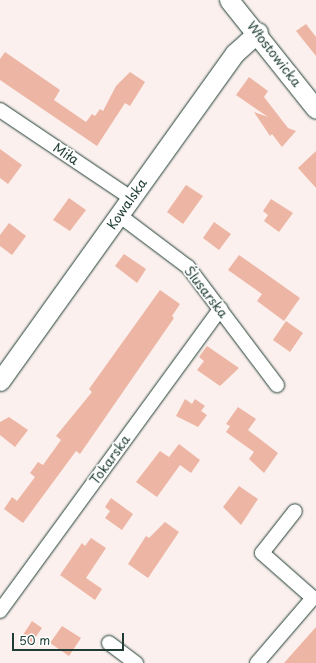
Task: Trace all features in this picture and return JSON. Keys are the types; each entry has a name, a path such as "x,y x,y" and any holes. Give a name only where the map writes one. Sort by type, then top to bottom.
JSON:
{"street":[{"name":"Włostowicka","path":"229,0 258,32 316,109"},
{"name":"Kowalska","path":"0,380 235,53 258,32"},
{"name":"Miła","path":"0,110 132,198"},
{"name":"Ślusarska","path":"119,216 188,267 277,385"},
{"name":"Tokarska","path":"0,611 220,308"},
{"path":"257,663 315,599 262,553 295,511"},
{"path":"109,643 136,663"}],"building":[{"path":"306,24 316,37 316,56 296,31"},
{"path":"5,52 60,90 54,100 86,122 92,114 95,116 100,109 103,111 116,86 130,72 145,82 130,106 125,103 97,146 0,80 0,59"},
{"path":"249,77 268,91 264,97 288,128 296,131 282,147 272,134 270,136 254,112 268,117 236,95"},
{"path":"0,149 22,165 8,184 0,178"},
{"path":"316,151 316,188 298,168"},
{"path":"186,185 203,196 183,224 167,212"},
{"path":"69,198 86,210 70,231 53,220"},
{"path":"271,199 293,213 279,232 264,221 268,215 263,211"},
{"path":"214,222 231,234 219,250 203,238"},
{"path":"9,223 26,236 12,255 0,246 0,235"},
{"path":"124,254 146,269 137,283 115,266"},
{"path":"239,255 300,298 284,321 257,301 262,294 228,270"},
{"path":"160,290 180,304 172,316 174,318 80,454 76,451 23,523 4,509 12,497 17,501 35,477 30,473 38,462 43,465 61,440 56,436 92,392 89,389"},
{"path":"286,321 303,333 290,352 273,340"},
{"path":"207,346 239,368 220,386 197,370 204,361 199,357"},
{"path":"185,399 192,404 195,399 205,406 201,411 207,415 198,427 176,416"},
{"path":"238,407 256,419 248,430 278,453 264,473 249,459 254,452 226,432 230,426 226,424"},
{"path":"9,417 28,430 15,447 0,435 0,422"},
{"path":"179,444 200,460 191,473 180,465 157,497 136,482 160,451 169,457"},
{"path":"239,486 258,499 241,525 223,507"},
{"path":"111,498 133,514 122,530 105,518 110,511 105,507"},
{"path":"165,522 179,532 148,578 128,564 146,536 149,538"},
{"path":"91,538 106,548 86,578 102,589 95,600 60,575 82,543 85,546"},
{"path":"32,621 42,628 30,645 21,638"},
{"path":"62,626 81,638 69,656 50,643"},
{"path":"316,627 316,663 284,663"}]}
